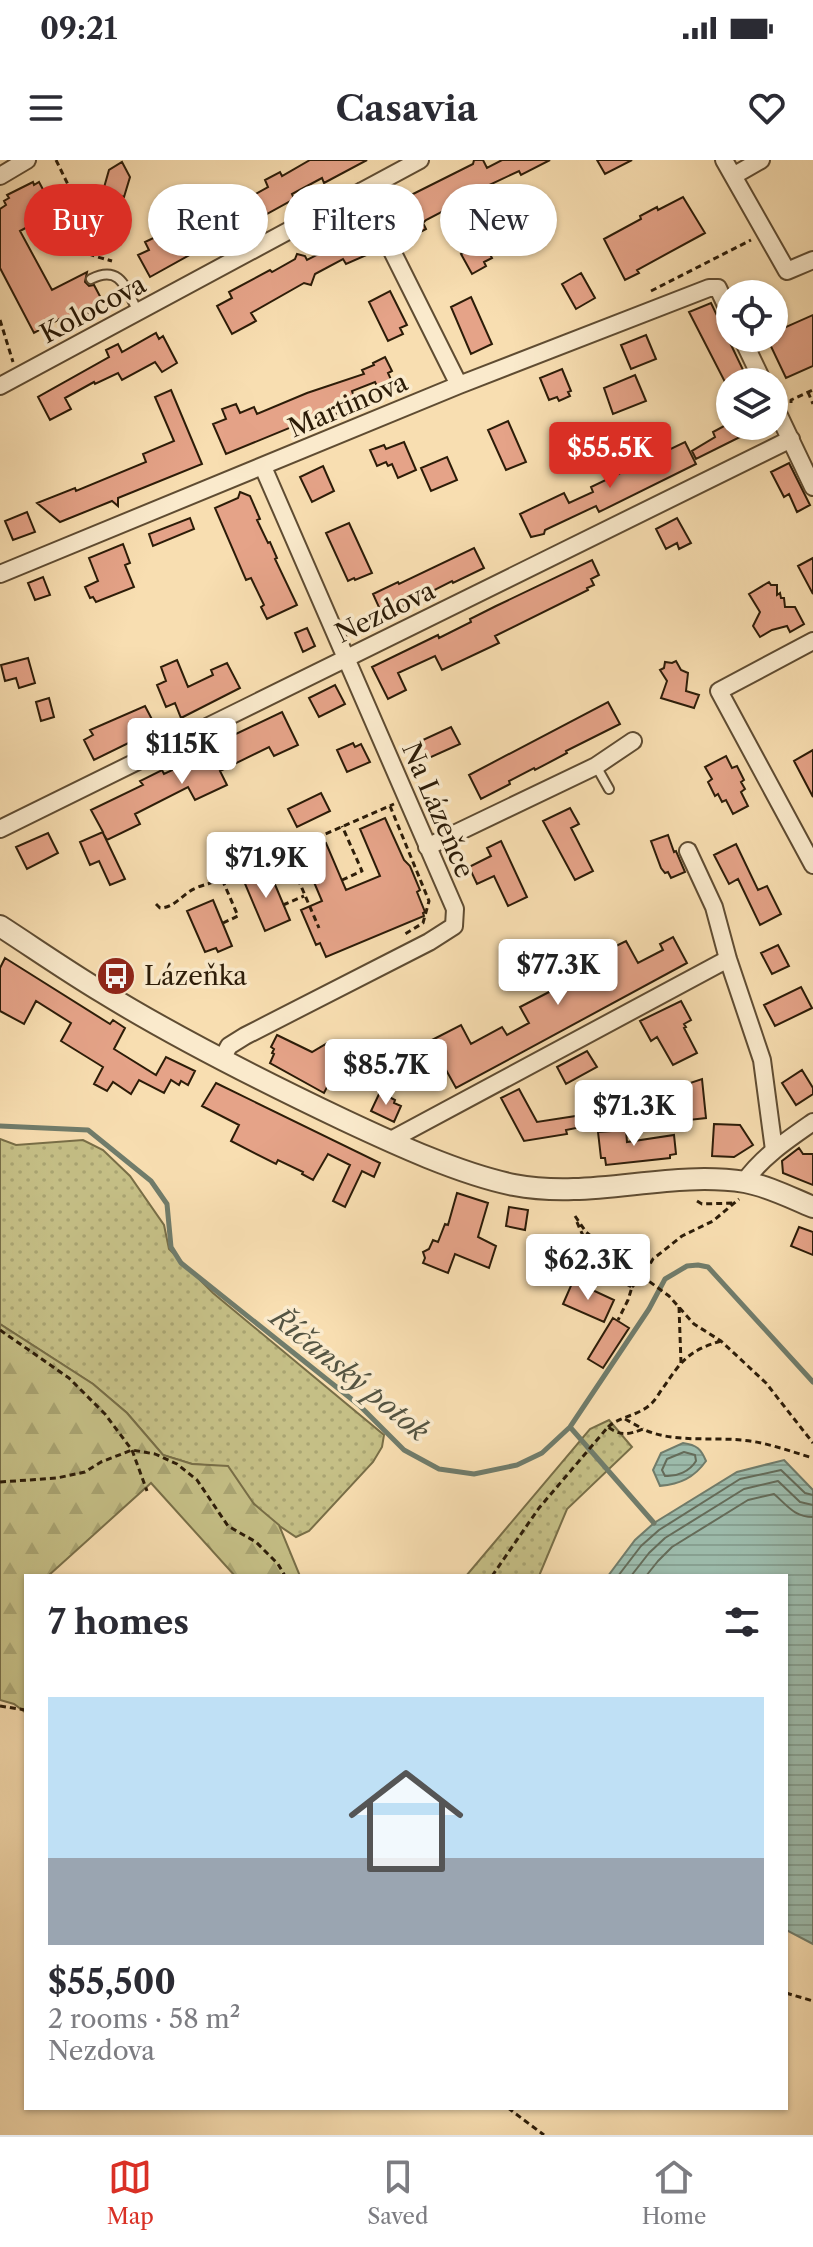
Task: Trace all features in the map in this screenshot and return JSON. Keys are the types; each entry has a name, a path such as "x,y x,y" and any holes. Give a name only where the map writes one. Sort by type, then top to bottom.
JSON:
{"street":[{"path":"0,176 27,160"},
{"name":"Kolocova","path":"375,184 420,160"},
{"path":"724,160 787,271 813,260"},
{"path":"733,176 761,160"},
{"name":"Kolocova","path":"0,386 284,233"},
{"path":"394,256 459,385"},
{"name":"Martinova","path":"0,574 459,385 709,288 716,288"},
{"path":"788,433 813,487"},
{"name":"Nezdova","path":"0,829 791,439"},
{"name":"Na Lázeňce","path":"222,1059 229,1046 245,1036 443,935 454,926 455,909 263,467"},
{"path":"813,641 719,691 813,865"},
{"path":"427,847 596,766 633,741"},
{"path":"688,851 714,907 762,1060 774,1150"},
{"path":"0,926 103,993 222,1059 389,1141 462,1169 512,1184 545,1189 690,1179 744,1182 813,1207"},
{"path":"389,1141 728,959"},
{"path":"744,1182 774,1150 813,1122"}],"lane":[{"path":"91,279 102,273 117,277 124,284 138,312"},
{"path":"596,766 609,789"}],"path":[{"path":"56,160 76,201 66,230 74,244 81,251 119,263"},
{"path":"647,294 765,233"},
{"path":"0,356 9,354"},
{"path":"808,392 813,404"},
{"path":"156,913 158,906 167,908 195,888 207,886 393,804 429,904 423,923 398,939"},
{"path":"342,826 362,871 342,880"},
{"path":"286,851 319,928"},
{"path":"222,879 238,916 223,923"},
{"path":"283,905 304,896"},
{"path":"573,1189 575,1216 585,1238 611,1273 632,1287"},
{"path":"618,1320 632,1287 653,1259 682,1236 713,1221 735,1203 702,1204 697,1201"},
{"path":"575,1216 586,1232 669,1296 694,1324 721,1341 766,1383 813,1443"},
{"path":"679,1307 681,1363"},
{"path":"0,1330 69,1378 105,1414 132,1450 147,1491"},
{"path":"493,1574 539,1508 608,1427 616,1419 625,1418 653,1402 687,1356 721,1341"},
{"path":"625,1418 652,1433 744,1440 782,1447 813,1458"},
{"path":"608,1427 618,1434 643,1429"},
{"path":"0,1482 57,1478 85,1472 132,1450 155,1454 177,1464 197,1480 228,1526 256,1542 284,1574"},
{"path":"0,1706 24,1710"},
{"path":"788,1994 813,2001"},
{"path":"511,2110 544,2135"}],"green space":[{"path":"0,1139 16,1145 83,1140 103,1150 130,1176 164,1225 169,1249 213,1293 384,1435 382,1447 373,1462 309,1531 296,1537 272,1521 249,1499 228,1467 192,1464 163,1455 127,1413 93,1384 0,1324"},
{"path":"0,1324 93,1384 127,1413 163,1455 192,1464 228,1466 254,1504 279,1525 299,1574 233,1574 151,1483 50,1574 24,1574 24,1712 14,1704 0,1700"},
{"path":"609,1420 632,1447 567,1509 540,1574 468,1574 590,1429"}],"water":[{"path":"683,1443 698,1448 706,1461 686,1479 660,1486 653,1470 661,1453"},
{"path":"784,1460 813,1490 813,1944 788,1931 788,1574 610,1574 635,1540 654,1523 737,1472"}],"building":[{"path":"310,160 367,160 324,183 322,178 311,184 284,184 284,205 268,213 268,184 265,180 280,172 282,176"},
{"path":"474,160 483,160 487,168 502,160 550,160 521,175 519,171 491,184 440,184 440,213 424,222 424,188 473,164"},
{"path":"597,160 632,160 605,174"},
{"path":"122,162 130,177 128,184 105,184 109,170"},
{"path":"24,186 24,229 20,231 24,238 24,256 34,256 52,290 87,272 85,282 89,286 94,285 103,302 98,304 100,307 74,321 65,316 34,333 0,268 0,209 6,205 7,195"},
{"path":"683,197 705,233 637,270 639,273 625,280 604,239 641,219 640,216"},
{"path":"148,250 148,256 188,256 150,277 138,255"},
{"path":"296,256 305,256 307,260 315,256 364,256 346,264 343,259 315,274 311,285 304,283 251,313 256,321 232,334 217,306 232,298 229,292 270,270 272,272"},
{"path":"462,256 491,256 484,262 486,266 472,274"},
{"path":"581,273 595,298 576,309 562,284"},
{"path":"390,291 407,325 400,328 403,334 388,341 369,302"},
{"path":"471,297 492,344 471,354 451,307"},
{"path":"711,303 716,313 716,352 734,352 742,368 718,368 689,312"},
{"path":"813,315 813,366 788,377 788,368 781,368 774,352 788,352 788,326"},
{"path":"156,333 159,339 163,336 177,363 162,372 155,362 122,380 118,373 94,382 65,398 71,409 50,420 38,397 109,357 106,350 118,344 122,352"},
{"path":"646,335 656,359 631,369 621,345"},
{"path":"385,357 392,371 388,373 394,386 380,392 375,382 352,391 357,406 330,416 328,412 226,454 213,424 226,419 222,409 236,404 240,413 254,407 257,414 364,374 362,370"},
{"path":"562,369 570,396 559,401 557,397 549,400 540,378"},
{"path":"635,375 646,401 613,414 604,388"},
{"path":"171,390 202,464 118,498 118,506 112,501 60,522 37,503 75,488 76,491 146,462 143,454 174,441 155,397"},
{"path":"508,421 526,462 506,470 488,430"},
{"path":"716,430 716,440 734,440 696,459 692,451 715,437 713,432"},
{"path":"404,442 416,470 398,478 392,464 388,466 386,462 377,466 370,450 384,445 386,449"},
{"path":"685,442 696,464 599,512 596,506 545,530 544,534 531,537 520,514 564,493 569,503 593,492 591,487"},
{"path":"447,457 457,480 431,491 421,468"},
{"path":"789,463 810,505 797,512 789,494 784,497 771,472"},
{"path":"323,466 334,491 312,502 300,477"},
{"path":"240,492 250,496 260,519 257,520 297,605 267,619 261,607 264,605 251,578 246,580 215,508 238,498"},
{"path":"27,512 35,532 13,540 5,521"},
{"path":"190,518 194,529 153,546 149,534"},
{"path":"677,518 691,543 679,549 677,543 666,549 656,529"},
{"path":"349,523 372,573 348,581 326,533"},
{"path":"123,544 130,563 125,565 134,587 96,602 93,597 90,598 85,587 98,581 89,558"},
{"path":"474,548 484,568 382,614 373,594"},
{"path":"813,558 813,594 798,566"},
{"path":"592,560 599,575 591,579 594,585 588,590 495,636 499,643 442,670 435,656 398,673 406,690 388,699 372,667 438,635 439,638 471,622 470,619"},
{"path":"43,577 50,595 35,600 28,583"},
{"path":"769,582 777,585 777,595 780,593 784,598 785,607 795,607 804,624 790,632 787,626 760,637 753,626 760,612 749,594"},
{"path":"307,628 315,646 303,652 295,633"},
{"path":"28,658 35,683 19,688 16,678 5,681 1,665"},
{"path":"177,660 188,687 213,675 211,670 227,663 240,688 181,718 175,703 166,707 157,685 166,681 161,667"},
{"path":"676,661 681,670 688,673 686,691 699,695 694,708 661,698 667,681 660,670 665,662"},
{"path":"335,685 345,704 319,717 309,698"},
{"path":"49,698 54,717 41,721 36,702"},
{"path":"608,702 620,724 509,781 510,784 481,799 469,775"},
{"path":"145,706 157,729 94,760 84,740 93,735 90,730"},
{"path":"282,712 298,745 274,756 269,747 220,771 227,785 195,800 188,787 135,814 140,824 107,840 103,833 125,879 110,885 99,861 90,865 80,842 103,832 91,810 143,785 140,781 162,770 164,774 200,757 198,752"},
{"path":"451,727 460,744 420,762 412,745"},
{"path":"353,743 355,747 361,744 370,762 347,772 337,750"},
{"path":"813,750 813,797 794,761"},
{"path":"726,756 732,768 737,766 744,780 741,782 745,789 741,792 748,806 733,814 726,800 722,802 718,794 715,796 708,782 712,779 705,767"},
{"path":"321,793 330,811 297,827 288,809"},
{"path":"570,808 579,824 571,828 593,871 575,880 543,821"},
{"path":"385,818 420,890 417,892 424,916 326,957 320,943 316,945 301,910 322,901 302,854 326,843 346,890 380,876 360,829"},
{"path":"48,833 58,853 27,869 16,847"},
{"path":"668,835 685,872 671,878 661,868 651,841"},
{"path":"501,841 527,897 508,906 494,876 477,884 469,867 491,856 487,848"},
{"path":"736,844 758,890 767,886 781,914 760,925 738,879 729,884 714,855"},
{"path":"268,868 290,920 265,931 243,879"},
{"path":"213,900 232,946 218,952 216,948 205,952 187,911"},
{"path":"673,937 687,963 456,1088 430,1041 461,1025 471,1044 502,1027 507,1035 529,1023 520,1007 551,991 545,981 590,957 588,955 609,944 614,947 626,941 638,963 663,950 660,944"},
{"path":"778,945 789,966 772,974 761,953"},
{"path":"5,958 110,1024 113,1020 125,1028 114,1049 156,1075 166,1057 195,1071 188,1085 181,1081 179,1085 171,1080 164,1093 139,1080 131,1094 113,1082 107,1091 94,1084 103,1067 61,1041 71,1023 36,1001 24,1024 0,1011 0,968"},
{"path":"801,987 812,1008 775,1026 764,1005"},
{"path":"681,1001 691,1020 684,1024 684,1028 697,1053 673,1065 657,1037 651,1041 640,1021"},
{"path":"277,1035 312,1052 331,1041 356,1053 348,1069 339,1064 324,1093 270,1063 274,1054 271,1047"},
{"path":"587,1051 597,1067 566,1084 557,1067"},
{"path":"802,1070 813,1088 813,1094 796,1105 782,1083"},
{"path":"702,1079 706,1118 689,1120 687,1106 677,1107 675,1092 687,1090 684,1085"},
{"path":"216,1083 380,1163 374,1177 362,1171 345,1207 333,1201 350,1165 328,1154 313,1180 278,1160 276,1164 231,1141 239,1125 202,1106"},
{"path":"519,1089 537,1122 589,1114 591,1125 566,1130 567,1134 524,1141 501,1098"},
{"path":"380,1092 401,1106 394,1122 371,1111"},
{"path":"714,1124 740,1125 753,1145 734,1157 712,1156"},
{"path":"626,1130 627,1142 674,1135 676,1154 670,1155 670,1158 606,1165 605,1158 601,1158 598,1132"},
{"path":"799,1148 803,1154 813,1154 813,1185 783,1173 782,1161"},
{"path":"457,1193 488,1203 478,1237 496,1246 489,1268 455,1254 448,1273 423,1263 423,1252 429,1249 433,1240 438,1242 445,1224 448,1225"},
{"path":"509,1207 528,1210 525,1230 506,1226"},
{"path":"799,1227 813,1232 813,1255 791,1246"},
{"path":"573,1281 614,1300 604,1322 563,1304"},
{"path":"613,1318 629,1328 603,1368 588,1359"}],"waterway":[{"name":"Říčanský potok","path":"0,1126 88,1130 151,1181 167,1204 171,1247 181,1263 359,1405 404,1450 439,1469 474,1474 517,1465 542,1453 570,1427 649,1309 665,1279 687,1266 708,1267 813,1382"},
{"path":"570,1427 654,1523"}],"place":[{"name":"Lázeňka","path":"116,976"}]}
